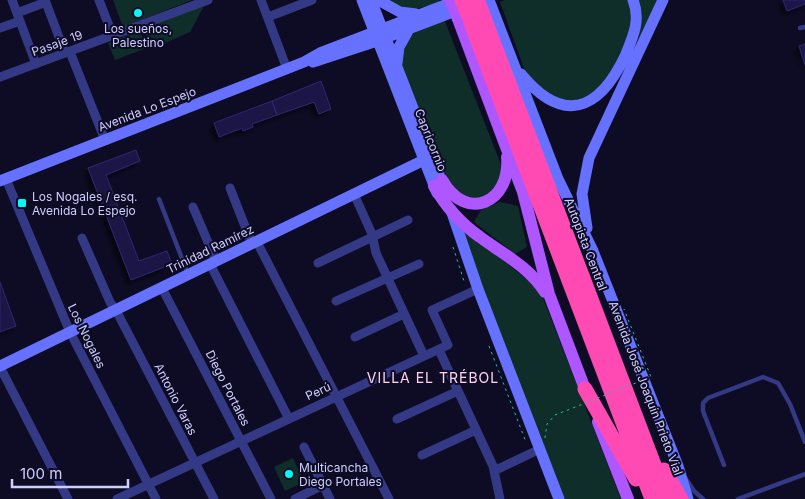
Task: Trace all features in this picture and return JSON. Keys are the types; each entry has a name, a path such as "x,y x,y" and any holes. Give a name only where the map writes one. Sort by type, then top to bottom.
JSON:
{"highway":[{"name":"Autopista Central","path":"462,0 478,7 667,499"},
{"name":"Autopista Central","path":"478,7 652,499"},
{"path":"585,389 647,499"},
{"path":"641,430 681,499"}],"main road":[{"name":"Capricornio","path":"362,0 397,68 428,158"},
{"name":"Capricornio","path":"371,0 380,35 438,183 458,248 478,289"},
{"path":"378,0 400,12 423,14"},
{"name":"Avenida José Joaquín Prieto Vial","path":"450,0 478,7 514,64 558,179 593,251 678,466 688,499"},
{"name":"Avenida Lo Espejo","path":"3,180 304,62 318,61 458,0"},
{"path":"514,64 536,91 552,102 574,105 594,98 613,80 632,41 637,21 633,0"},
{"path":"593,251 582,203 586,167 594,144 663,0"},
{"name":"Avenida Lo Espejo","path":"380,35 408,29 478,7"},
{"name":"Avenida José Joaquín Prieto Vial","path":"478,7 506,147 526,202 541,267 554,307 628,499"},
{"path":"397,68 398,46 408,29"},
{"path":"438,183 461,202 476,204 488,201 497,194 506,181 508,162 506,147"},
{"name":"Trinidad Ramírez","path":"0,367 428,158"},
{"path":"438,183 452,212 472,232 530,273 543,288 554,307"},
{"name":"Capricornio","path":"452,212 478,289 558,499"}],"street":[{"path":"12,0 36,64"},
{"path":"99,0 113,36"},
{"name":"Pasaje 19","path":"0,77 208,0"},
{"path":"261,0 287,69"},
{"path":"268,17 312,0"},
{"path":"0,28 46,1 105,140"},
{"name":"Los Nogales","path":"3,180 70,332 156,499"},
{"path":"230,188 255,243 389,499"},
{"path":"354,194 373,238 376,253 424,356"},
{"path":"193,206 213,263 289,419"},
{"path":"318,263 408,220"},
{"name":"Antonio Varas","path":"82,238 116,310 214,499"},
{"path":"336,300 419,264"},
{"name":"Diego Portales","path":"162,288 271,499"},
{"path":"478,289 432,310 448,344 439,350 494,471 499,498"},
{"path":"355,336 404,314"},
{"name":"Perú","path":"117,499 439,350"},
{"path":"0,367 68,499"},
{"path":"397,419 458,391"},
{"path":"422,455 476,430"},
{"path":"304,447 330,499"},
{"path":"494,471 540,450"},
{"path":"295,499 323,485"}],"lane":[{"path":"159,199 188,275"},
{"path":"724,465 703,411 703,403 708,398 763,377 778,384 790,404 805,442"},
{"path":"678,466 694,491 703,499"},
{"path":"738,499 805,474"}],"path":[{"path":"545,438 547,424 555,415 651,377 624,309"}],"green space":[{"name":"Los sueños, Palestino","path":"113,0 192,0 123,27"},
{"path":"385,0 439,0 439,3 411,10"},
{"path":"505,0 628,0 631,10 631,29 608,79 598,91 574,101 550,97 525,71 500,2"},
{"path":"637,0 661,0 638,42 641,25"},
{"path":"205,4 190,32 151,49 144,28"},
{"path":"444,19 502,167 502,179 483,199 450,193 400,66 408,36"},
{"path":"140,30 146,48 115,60 108,43"},
{"path":"500,202 518,206 527,247 515,254 474,222 481,210"},
{"path":"459,225 540,290 621,499 564,499"},
{"name":"Multicancha Diego Portales","path":"293,458 304,482 285,491 274,467"}],"building":[{"path":"783,0 805,0 805,4 787,11"},
{"path":"805,44 805,65 799,46"},
{"path":"321,81 331,109 319,114 314,102 277,115 272,101"},
{"path":"272,101 277,115 252,124 253,127 243,131 242,128 219,137 214,123"},
{"path":"136,150 140,161 106,175 139,261 167,251 172,264 131,280 88,168"},
{"path":"0,282 16,326 0,332"}],"place":[{"name":"Los sueños, Palestino","path":"138,13"},
{"name":"Los Nogales / esq. Avenida Lo Espejo","path":"22,203"},
{"name":"Multicancha Diego Portales","path":"289,474"}],"district":[{"name":"VILLA EL TRÉBOL","path":"433,377"}]}
